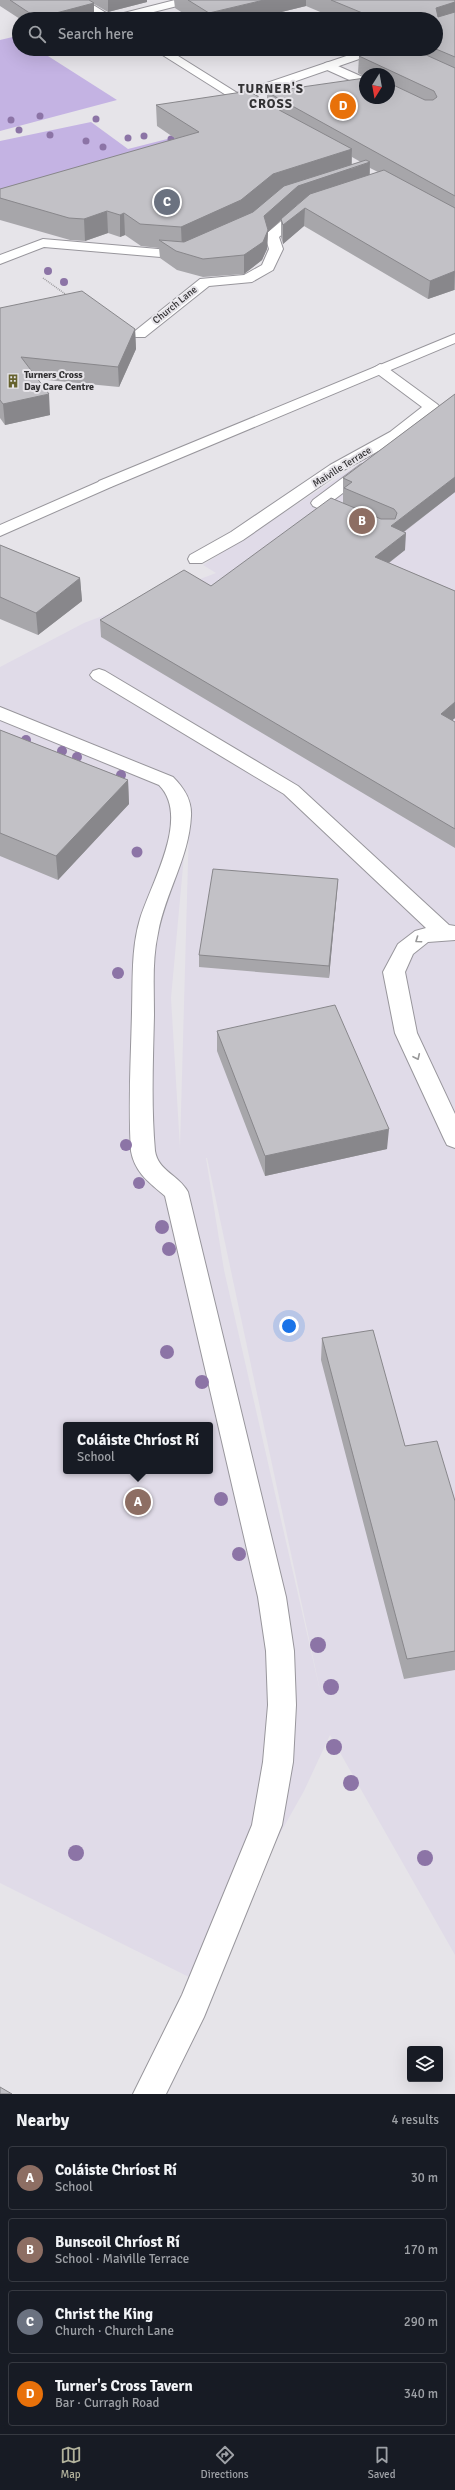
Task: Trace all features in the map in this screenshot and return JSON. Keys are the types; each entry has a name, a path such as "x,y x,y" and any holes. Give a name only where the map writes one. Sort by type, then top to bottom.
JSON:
{"street":[{"path":"77,0 98,12"},
{"path":"140,12 189,0"},
{"path":"171,56 238,96 270,119"},
{"path":"238,96 363,56"},
{"path":"329,66 359,81"},
{"name":"Church Lane","path":"140,334 205,282 247,279 268,267 276,249 272,236 304,208 318,203"},
{"path":"6,258 43,243 184,255 205,245"},
{"path":"0,531 105,484 455,338"},
{"name":"Maiville Terrace","path":"196,559 238,536 336,468 396,435 432,407 380,369"},
{"path":"366,523 319,503 449,406"},
{"path":"99,675 291,790 449,933"},
{"path":"0,713 166,781 177,791 181,803 180,830 170,868 154,906 147,934 144,962 141,1089 145,1160 154,1175 167,1183 176,1192 272,1597 280,1651 282,1705 278,1762 267,1825 193,2006 149,2094"},
{"path":"449,933 422,936 405,949 394,972 406,1033 455,1138"}],"path":[{"path":"6,258 74,300"}],"shaded area":[{"path":"12,37 12,56 48,56 117,100 0,131 0,40"},
{"path":"242,120 0,217 0,141 91,122 128,149"},
{"path":"455,394 455,1955 330,1735 304,1791 197,1981 0,1883 0,667 84,623 216,573 203,565 427,420","holes":["190,790 180,1147 171,998","207,1158 321,1695 224,1270"]}],"building":[{"path":"10,0 89,0 94,3 60,12 28,12"},
{"path":"188,0 264,0 213,12 207,12"},
{"path":"331,0 455,0 455,2 436,8 437,12 360,12"},
{"path":"455,12 455,57 443,52 443,16"},
{"path":"359,56 428,56 455,68 455,196 267,92 359,79 359,104 395,104 395,86 425,100 433,100 437,97 434,91 395,73 395,68 385,68"},
{"path":"249,91 281,111 352,149 273,174 241,200 181,227 140,224 124,213 120,215 107,211 84,219 69,218 0,198 0,189 199,132 156,105"},
{"path":"366,160 370,162 298,186 264,216 268,230 263,242 244,255 203,259 176,251 159,240 184,242 253,212 284,186"},
{"path":"384,170 455,208 455,271 430,281 305,208 283,225 281,219 310,194"},
{"path":"82,291 135,329 118,367 21,357 49,394 3,404 0,400 0,308"},
{"path":"455,394 455,477 391,526 406,533 375,557 455,591 455,702 441,714 455,722 455,829 100,620 184,570 211,586 331,498 381,519 395,519 397,513 394,509 344,488 352,482 343,478"},
{"path":"0,545 80,578 36,613 0,597"},
{"path":"0,730 128,780 56,856 0,833"},
{"path":"213,869 338,879 329,966 199,955"},
{"path":"335,1005 389,1129 265,1156 217,1031"},
{"path":"373,1330 405,1446 437,1441 455,1501 455,1651 407,1659 322,1338"},
{"path":"0,2087 12,2094 0,2094"}],"place":[{"name":"Turner's Cross Tavern","path":"343,106"},
{"name":"Christ the King","path":"167,202"},
{"name":"Turners Cross Day Care Centre","path":"13,381"},
{"name":"Bunscoil Chríost Rí","path":"362,521"},
{"name":"Coláiste Chríost Rí","path":"138,1502"}],"district":[{"name":"TURNER'S CROSS","path":"271,96"}]}
